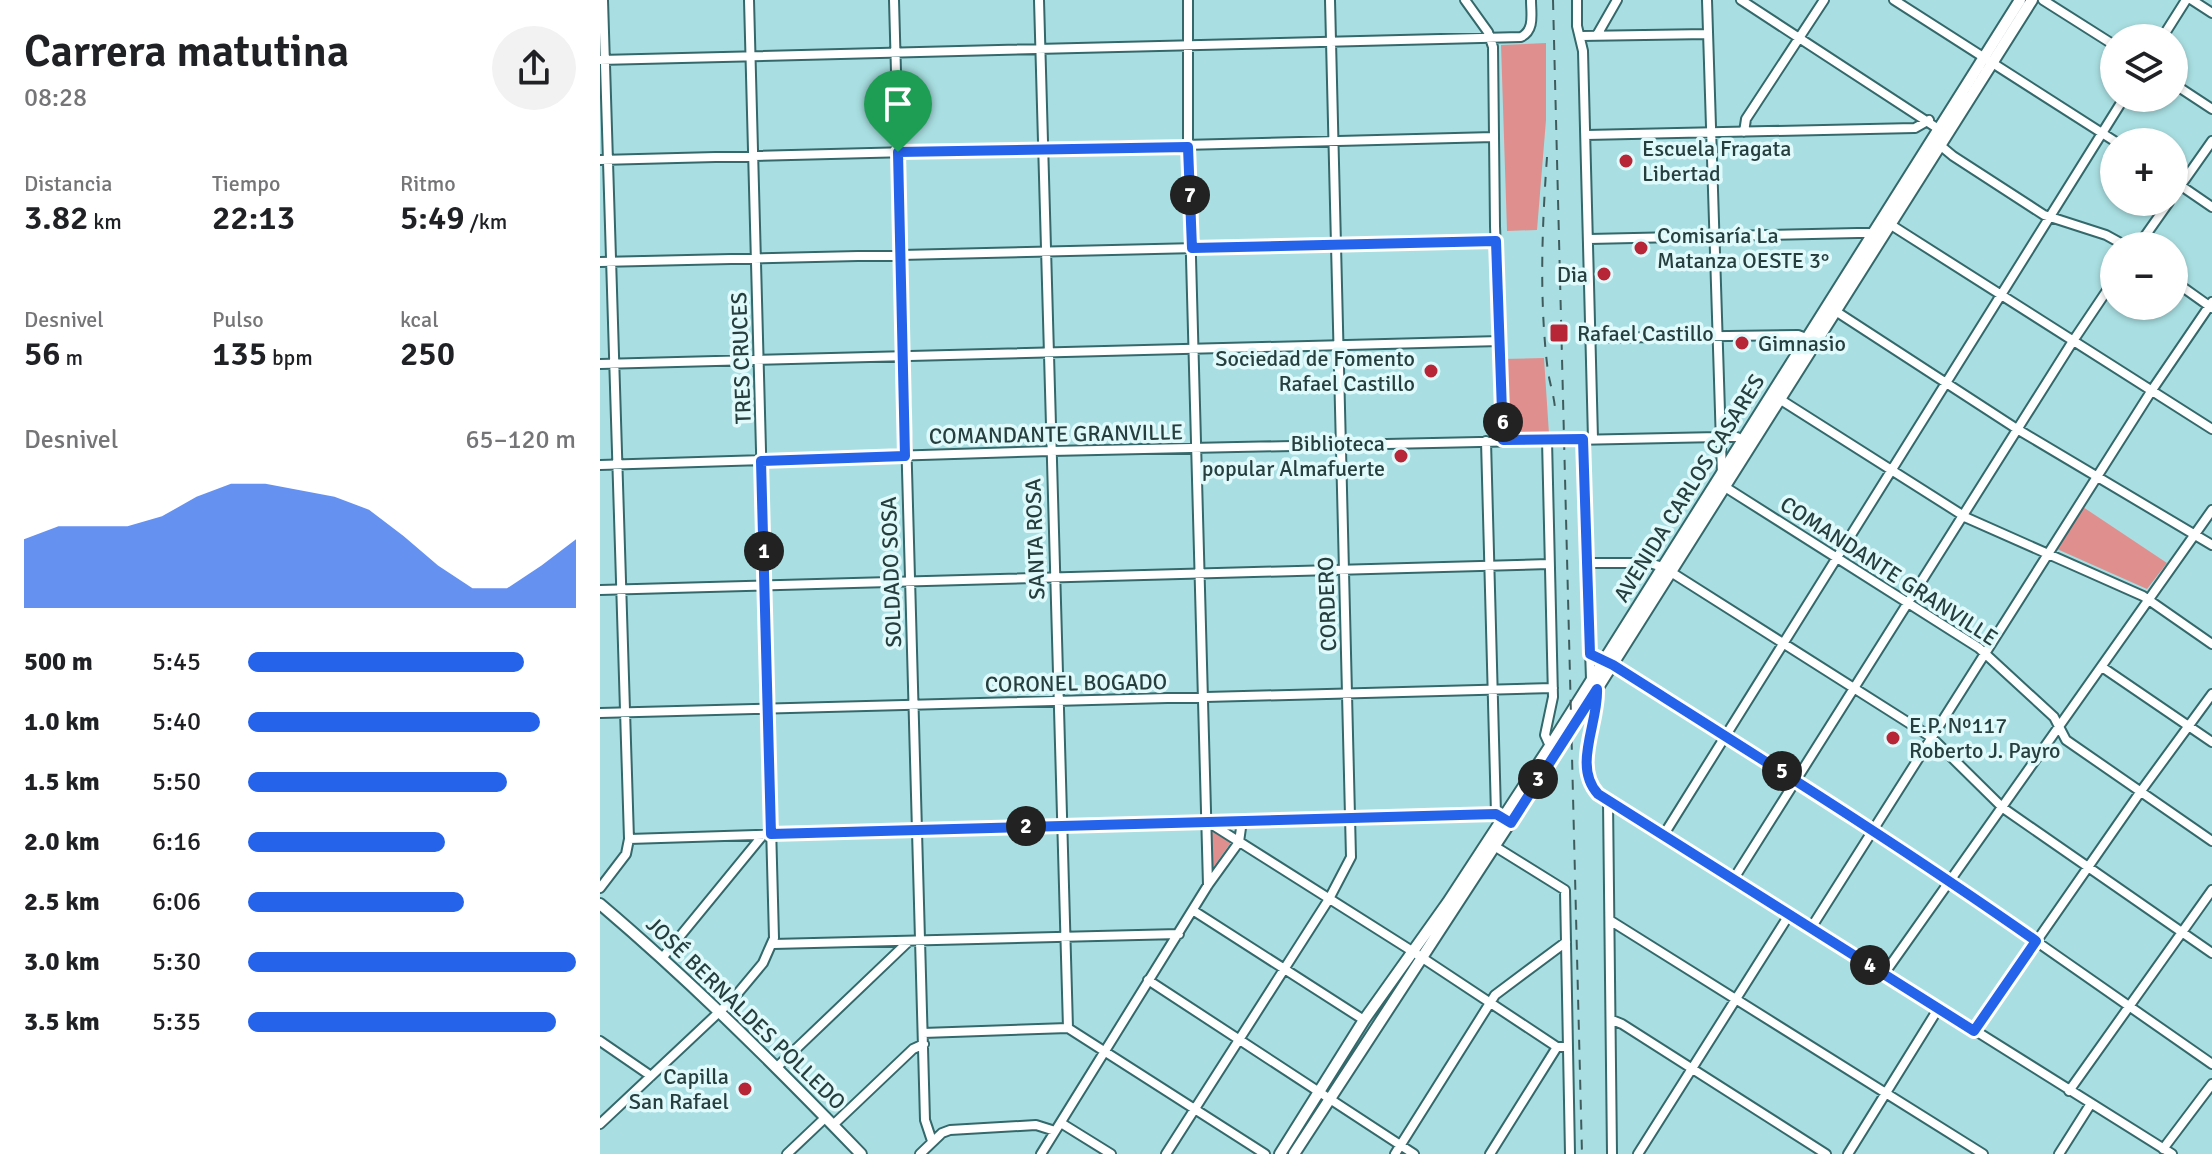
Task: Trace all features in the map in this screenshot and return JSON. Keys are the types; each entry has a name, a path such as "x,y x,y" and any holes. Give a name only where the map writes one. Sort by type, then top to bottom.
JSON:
{"main road":[{"name":"AVENIDA CARLOS CASARES","path":"1667,570 1725,487 1748,443 1812,341 1837,312 1941,146 2020,0"},
{"name":"AVENIDA CARLOS CASARES","path":"1504,818 1608,663 1722,475 1781,400 1880,218 1940,127 2032,0"},
{"name":"AVENIDA CARLOS CASARES","path":"1294,1154 1417,954 1491,844 1550,746 1594,684"},
{"name":"JOSÉ BERNALDES POLLEDO","path":"601,906 720,1010 861,1154"},
{"name":"AVENIDA CARLOS CASARES","path":"1280,1154 1364,1020 1417,954"}],"street":[{"path":"600,888 626,854 629,839 612,363 605,262 603,0"},
{"name":"TRES CRUCES","path":"749,0 765,585 767,835 773,944"},
{"name":"SOLDADO SOSA","path":"894,0 925,1120 932,1141"},
{"name":"SANTA ROSA","path":"1039,0 1068,1028"},
{"path":"1188,0 1188,147 1208,885"},
{"name":"CORDERO","path":"1166,1154 1350,862 1330,0"},
{"path":"1465,0 1491,38 1503,440"},
{"path":"602,60 1521,37 1530,31 1531,0"},
{"path":"1577,0 1589,239 1591,338 1587,563 1594,684 1587,767 1594,790 2090,1105 2168,1151 2212,1084"},
{"path":"1597,35 1617,0"},
{"path":"1707,0 1722,475"},
{"path":"1741,0 1940,127 1941,146 2049,217 2100,233"},
{"path":"1744,132 1746,119 1824,0"},
{"path":"1894,0 2100,131"},
{"path":"2043,0 2100,36"},
{"path":"2172,24 2189,0 2212,13"},
{"path":"1581,36 1708,34"},
{"path":"2188,93 2212,109"},
{"path":"1586,135 1915,128 1929,120"},
{"path":"603,160 1494,137"},
{"path":"1663,836 2100,138"},
{"path":"2188,170 2212,141"},
{"path":"2188,191 2212,207"},
{"path":"1880,218 2212,429"},
{"path":"1589,239 1871,233 1881,240"},
{"path":"605,262 1496,241"},
{"path":"1811,928 2152,390 2211,305 2188,290"},
{"path":"1733,880 2100,301"},
{"path":"1837,312 2017,429 2212,545"},
{"path":"1591,338 1798,335 1812,341"},
{"path":"600,364 1500,341"},
{"path":"1781,400 1963,515 2149,599 2212,644"},
{"name":"COMANDANTE GRANVILLE","path":"600,465 1503,440 1737,437 1748,443"},
{"path":"1547,440 1553,688 1545,735 1550,746"},
{"path":"629,839 1351,818 1504,818 1494,689 1486,441"},
{"name":"COMANDANTE GRANVILLE","path":"1725,487 1985,653 2054,717 2066,740 2212,841"},
{"path":"1884,974 2212,510"},
{"path":"1587,563 1649,563 1667,570 1931,737 2003,808 2212,953"},
{"path":"600,590 1549,564"},
{"path":"1590,654 1873,830 2212,1064"},
{"path":"2102,667 2212,742"},
{"name":"CORONEL BOGADO","path":"600,713 1553,688"},
{"path":"1974,1031 2212,694"},
{"path":"1608,801 1612,1154"},
{"path":"1041,1154 1208,885 1239,842 1242,821"},
{"path":"1207,822 1417,954 1557,1047 1567,1047"},
{"path":"663,957 767,835"},
{"path":"1491,844 1565,890 1570,1154"},
{"path":"2069,1091 2212,890"},
{"path":"1194,911 1364,1020"},
{"path":"1638,1154 1789,915"},
{"path":"1611,921 1983,1154"},
{"path":"600,1124 733,999 763,963 773,944 1179,934"},
{"path":"776,1068 909,941"},
{"path":"1395,1154 1490,1002 1499,991 1566,942"},
{"path":"1148,980 1414,1154"},
{"path":"1848,1154 1938,1009"},
{"path":"1612,1020 1826,1154"},
{"path":"923,1033 1068,1028 1265,1154"},
{"path":"600,1041 651,1076"},
{"path":"787,1154 913,1049 924,1044"},
{"path":"1490,1154 1557,1047"},
{"path":"2059,1154 2090,1105"},
{"path":"1061,1123 1111,1154"},
{"path":"920,1154 932,1141 950,1130 1036,1125 1055,1131"}],"shaded area":[{"path":"1546,43 1546,120 1537,230 1507,231 1501,45"},
{"path":"1544,358 1549,434 1505,435 1502,359"},
{"path":"2083,507 2167,563 2147,589 2057,549"},
{"path":"1210,829 1232,841 1212,869"}],"railway":[{"path":"1553,0 1582,1154"},
{"path":"1547,157 1542,291 1545,345 1555,408"}],"place":[{"name":"Escuela Fragata Libertad","path":"1626,161"},
{"name":"Comisaría La Matanza OESTE 3°","path":"1641,248"},
{"name":"Dia","path":"1604,274"},
{"name":"Rafael Castillo","path":"1559,333"},
{"name":"Gimnasio","path":"1742,343"},
{"name":"Sociedad de Fomento Rafael Castillo","path":"1431,371"},
{"name":"Biblioteca popular Almafuerte","path":"1401,456"},
{"name":"E.P. Nº117 Roberto J. Payro","path":"1893,738"},
{"name":"Capilla San Rafael","path":"745,1089"}],"route":[{"path":"1188,147 1192,248 1496,241 1503,440 1583,439 1590,654 1613,665 1796,780 2036,941 1974,1031 1598,794 1591,784 1587,767 1597,689 1511,823 1496,814 771,834 761,461 905,456 898,152 1188,147"}]}
